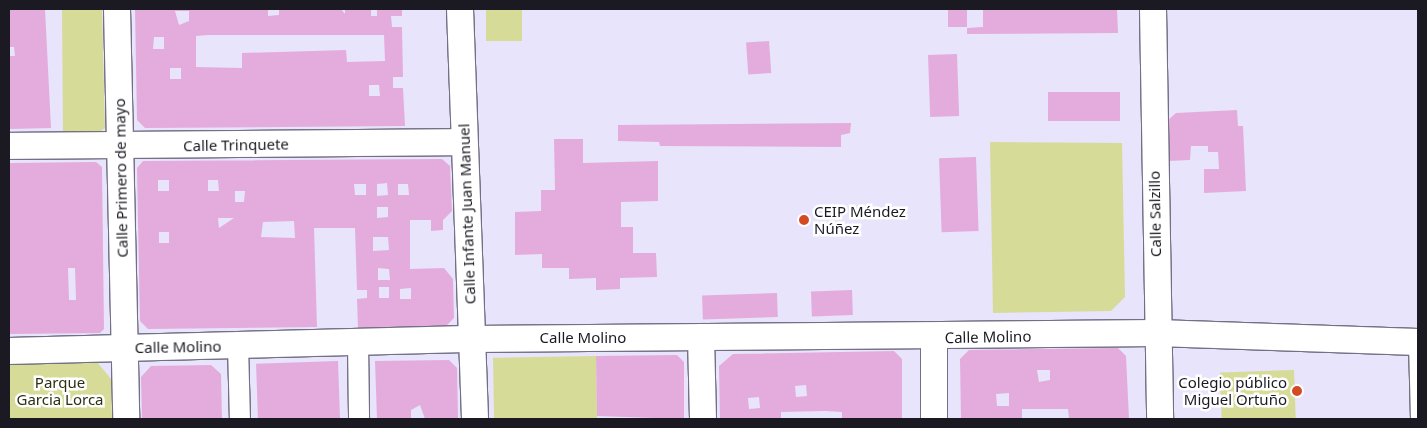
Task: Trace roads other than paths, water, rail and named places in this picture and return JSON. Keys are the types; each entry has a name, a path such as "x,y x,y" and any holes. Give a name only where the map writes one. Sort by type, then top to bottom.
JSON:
{"street":[{"name":"Calle Primero de mayo","path":"117,9 122,145 126,419"},
{"name":"Calle Infante Juan Manuel","path":"460,9 474,419"},
{"name":"Calle Salzillo","path":"1153,9 1157,333 1160,419"},
{"name":"Calle Trinquete","path":"9,146 464,142"},
{"name":"Calle Molino","path":"9,351 472,339 701,337 934,338 1157,333 1417,342"},
{"path":"701,337 702,419"},
{"path":"934,338 934,419"},
{"path":"358,343 360,419"},
{"path":"238,345 240,419"}],"lane":[{"path":"1417,342 1417,419"}],"place":[{"name":"CEIP Méndez Núñez","path":"804,220"},
{"name":"Colegio público Miguel Ortuño","path":"1297,391"}],"park label":[{"name":"Parque Garcia Lorca","path":"60,390"}]}
